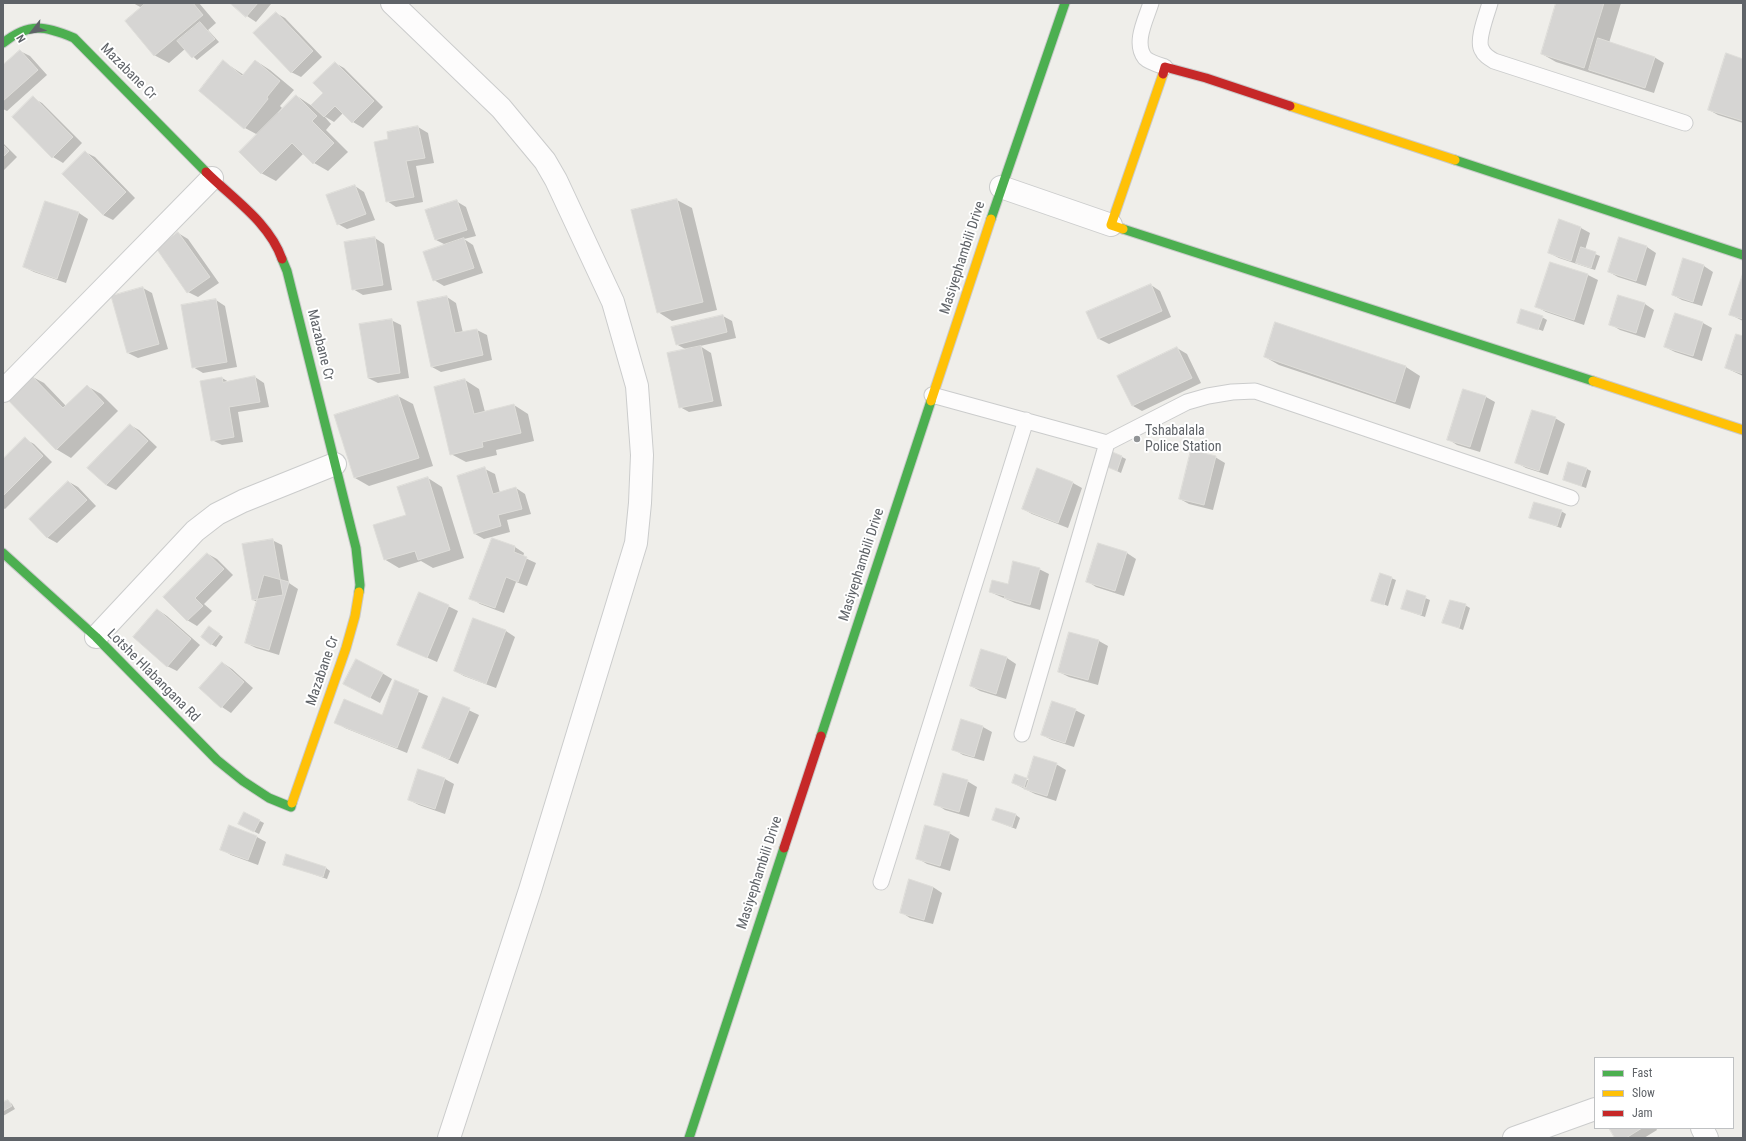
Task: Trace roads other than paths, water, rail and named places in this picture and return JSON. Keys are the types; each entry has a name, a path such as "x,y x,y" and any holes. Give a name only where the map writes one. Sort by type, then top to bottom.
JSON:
{"street":[{"path":"392,3 502,108 545,161 556,180 613,302 637,386 640,424 640,503 636,543 530,890 449,1138"},
{"name":"Masiyephambili Drive","path":"689,1138 932,395 1001,187 1065,3"},
{"name":"Mazabane Cr","path":"3,43 19,31 38,27 58,31 74,38 212,178 266,229 278,247 287,271 356,548 360,585 355,616 346,648 291,807"},
{"path":"1111,225 1165,68 1221,83 1743,255"},
{"path":"3,391 212,178"},
{"path":"1001,187 1111,225 1743,430"},
{"path":"96,637 195,531 217,514 243,501 335,464"},
{"name":"Lotshe Hlabangana Rd","path":"3,554 96,637 217,760 243,781 269,798 291,807"},
{"path":"1515,1138 1594,1109"},
{"path":"1702,1129 1707,1138"}],"lane":[{"path":"1151,3 1141,36 1140,48 1146,59 1165,68"},
{"path":"1490,3 1480,37 1480,49 1486,56 1494,60 1685,123"},
{"path":"932,395 1107,443 1187,402 1208,396 1232,392 1255,391 1571,498"},
{"path":"881,882 1026,420"},
{"path":"1022,734 1107,443"}],"place":[{"name":"Tshabalala Police Station","path":"1137,439"}]}
